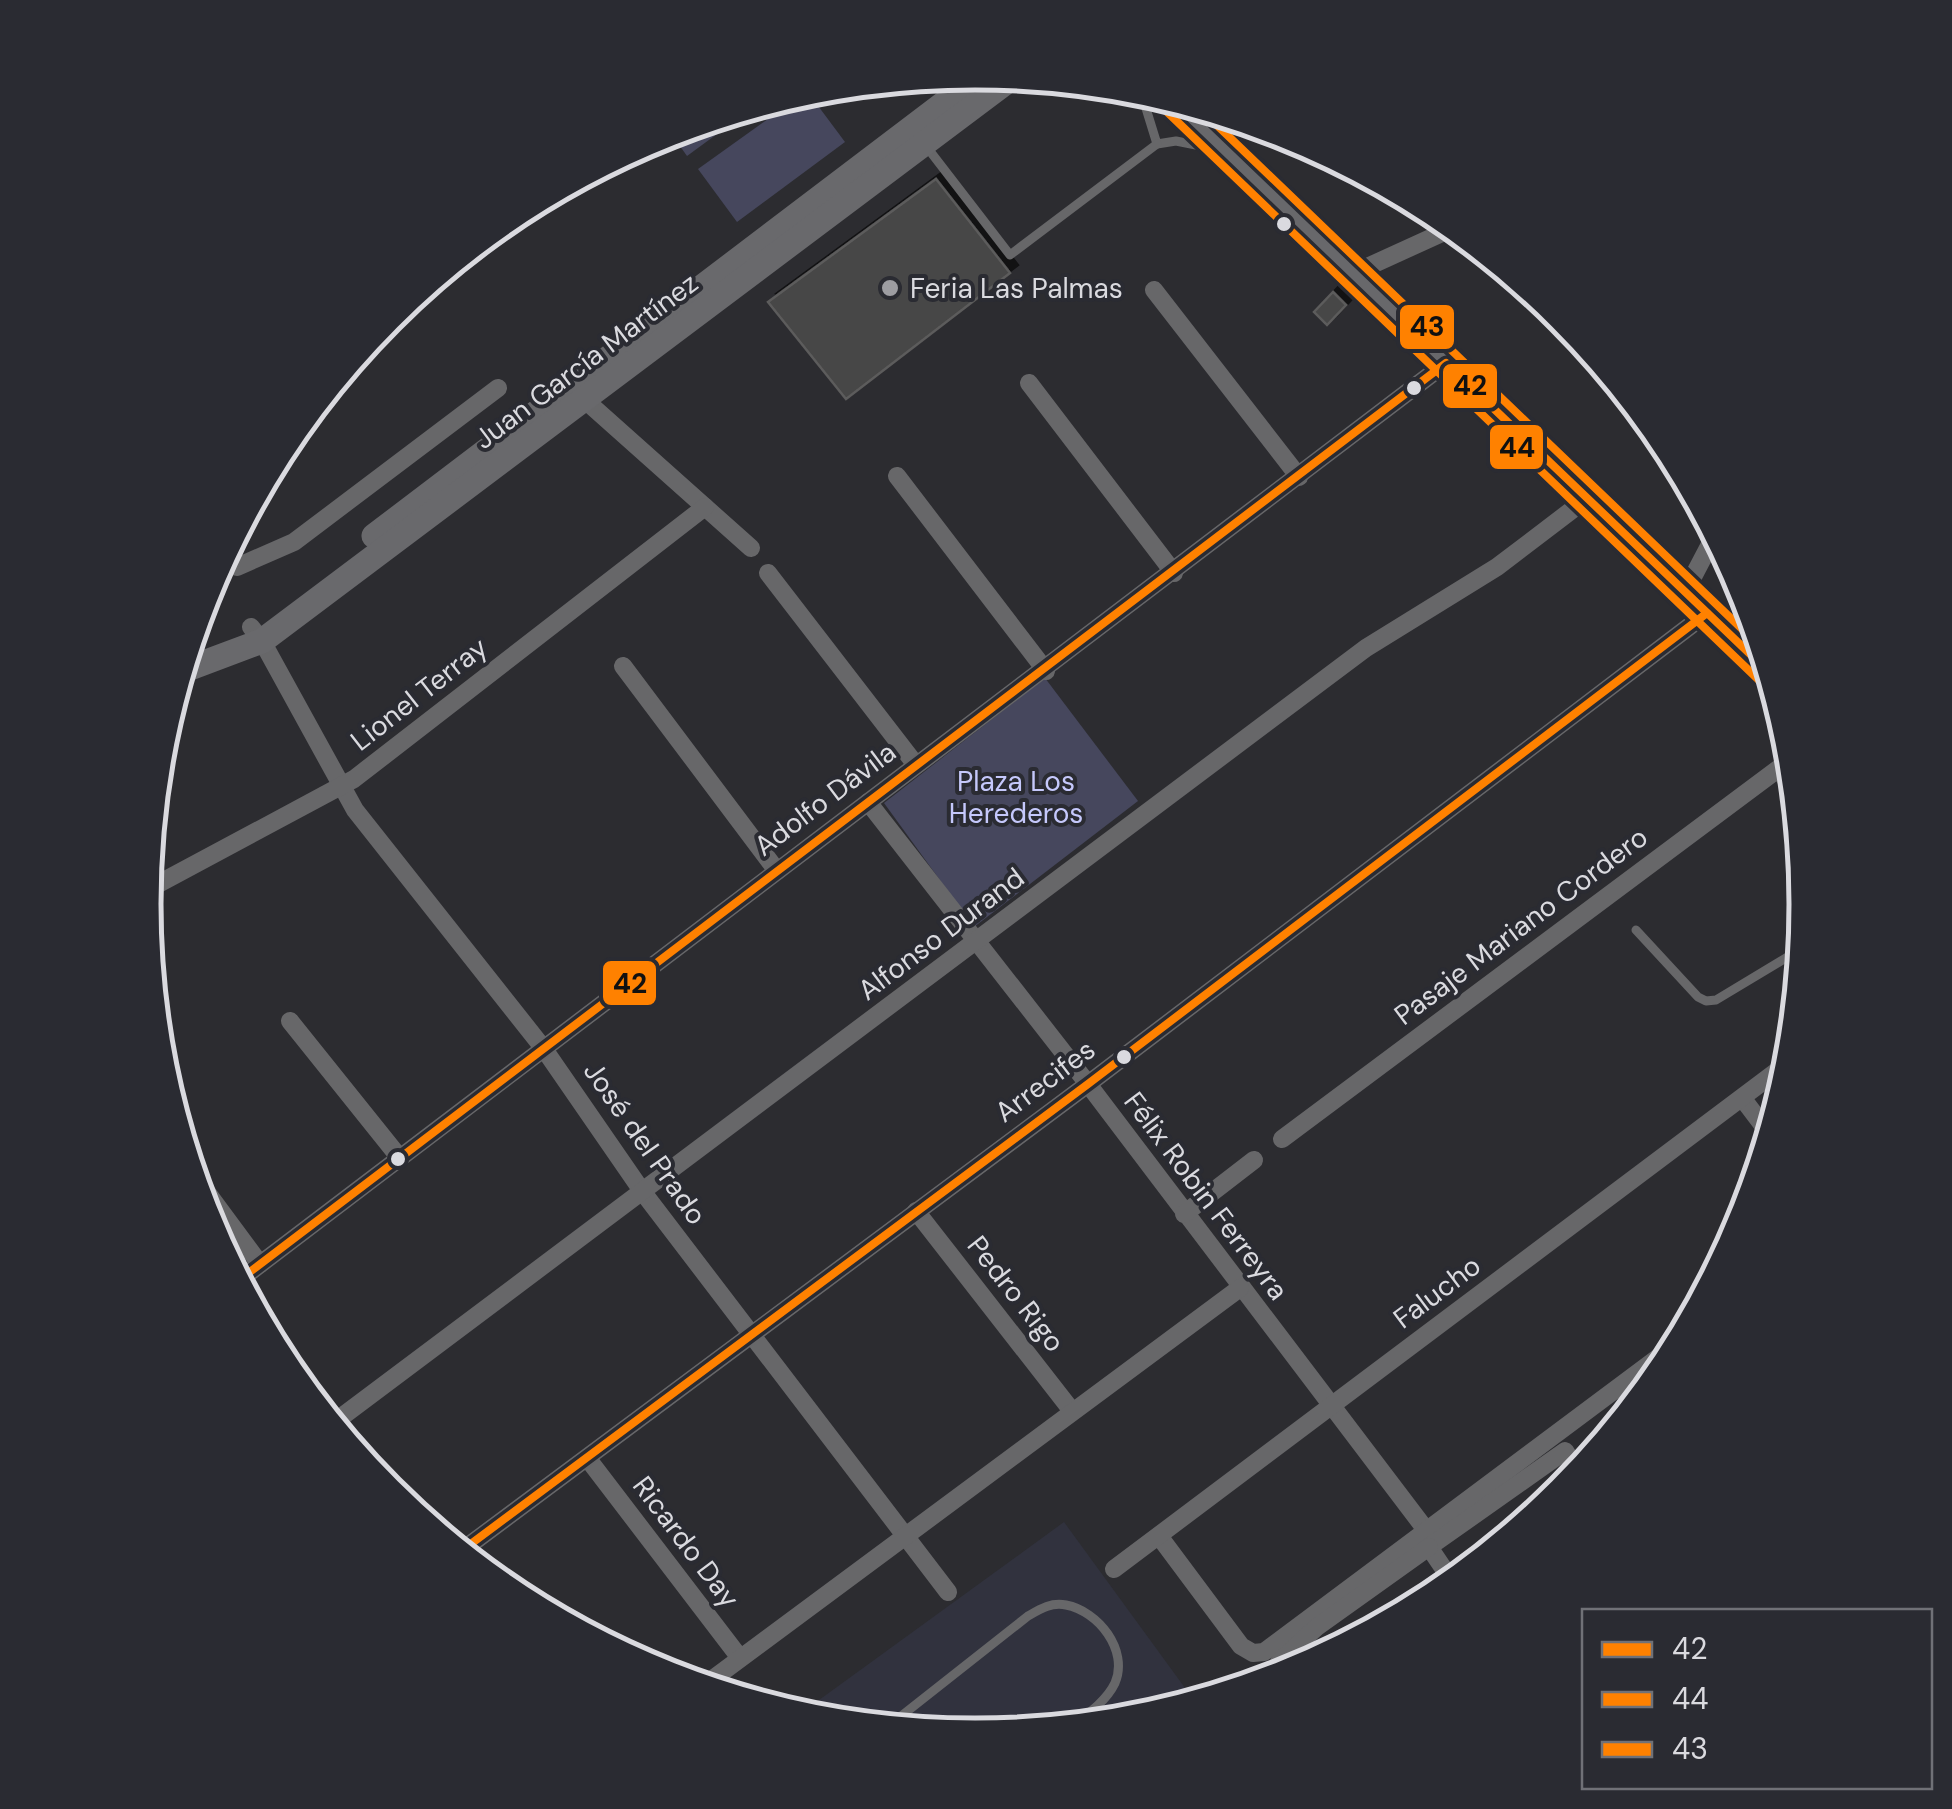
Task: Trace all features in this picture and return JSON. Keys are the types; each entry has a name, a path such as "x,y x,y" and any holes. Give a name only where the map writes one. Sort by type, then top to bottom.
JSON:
{"main road":[{"name":"Juan García Martínez","path":"204,647 257,634 961,91"},
{"name":"Juan García Martínez","path":"199,663 257,634 585,400 995,91"},
{"path":"1193,120 1751,655"}],"street":[{"path":"1354,273 1439,234"},
{"path":"1154,290 1299,477"},
{"name":"Adolfo Dávila","path":"249,1272 916,764 1046,671 1446,363"},
{"path":"1028,383 1174,572"},
{"path":"235,566 294,542 498,388"},
{"path":"585,400 751,548"},
{"path":"897,476 1046,671"},
{"name":"Alfonso Durand","path":"343,1416 1366,648 1498,567 1588,497"},
{"name":"Lionel Terray","path":"162,882 342,787 706,507"},
{"path":"1685,592 1708,547"},
{"path":"768,573 916,764"},
{"name":"Arrecifes","path":"471,1544 1088,1084 1707,613"},
{"name":"José del Prado","path":"257,634 356,810 544,1048 642,1191 948,1592"},
{"path":"623,666 777,870"},
{"name":"Pasaje Mariano Cordero","path":"1282,1139 1779,768"},
{"name":"Félix Robin Ferreyra","path":"868,802 1088,1084 1330,1406 1427,1538 1446,1570"},
{"path":"290,1021 398,1157"},
{"name":"Falucho","path":"1114,1568 1772,1076"},
{"path":"1743,1098 1761,1122"},
{"path":"1184,1214 1254,1160"},
{"name":"Pedro Rigo","path":"916,1212 1072,1411"},
{"path":"223,1215 260,1264"},
{"path":"715,1676 1240,1288"},
{"path":"1282,1659 1427,1538 1645,1368"},
{"path":"1160,1536 1242,1646 1254,1654 1264,1652 1427,1538 1564,1451 1571,1460"},
{"name":"Ricardo Day","path":"588,1459 740,1658"}],"lane":[{"path":"1146,109 1157,144"},
{"path":"926,144 1010,255 1157,144 1193,143 1233,157"},
{"path":"1775,771 1781,781"},
{"path":"1636,930 1706,1001 1716,1000 1789,956"},
{"path":"902,1715 1028,1616 1052,1605 1082,1611 1102,1626 1116,1646 1118,1671 1114,1684 1091,1710"}],"shaded area":[{"path":"1064,1522 1187,1691 1082,1712 976,1719 870,1712 815,1703"}],"green space":[{"path":"817,106 845,142 737,222 698,169 771,117"},
{"path":"721,131 687,156 680,146"},
{"name":"Plaza Los Herederos","path":"1045,678 1138,801 974,927 884,803"}],"building":[{"name":"Feria Las Palmas","path":"936,179 1010,273 846,399 768,302"},
{"path":"1333,292 1346,305 1327,325 1314,312"}],"transit line":[{"name":"44","path":"1169,114 1759,680"},
{"name":"43","path":"1219,128 1741,628"},
{"name":"42","path":"249,1273 1446,363 1751,654"},
{"name":"42","path":"471,1544 1088,1084 1707,613"}],"place":[{"name":"Feria Las Palmas","path":"890,288"}]}
